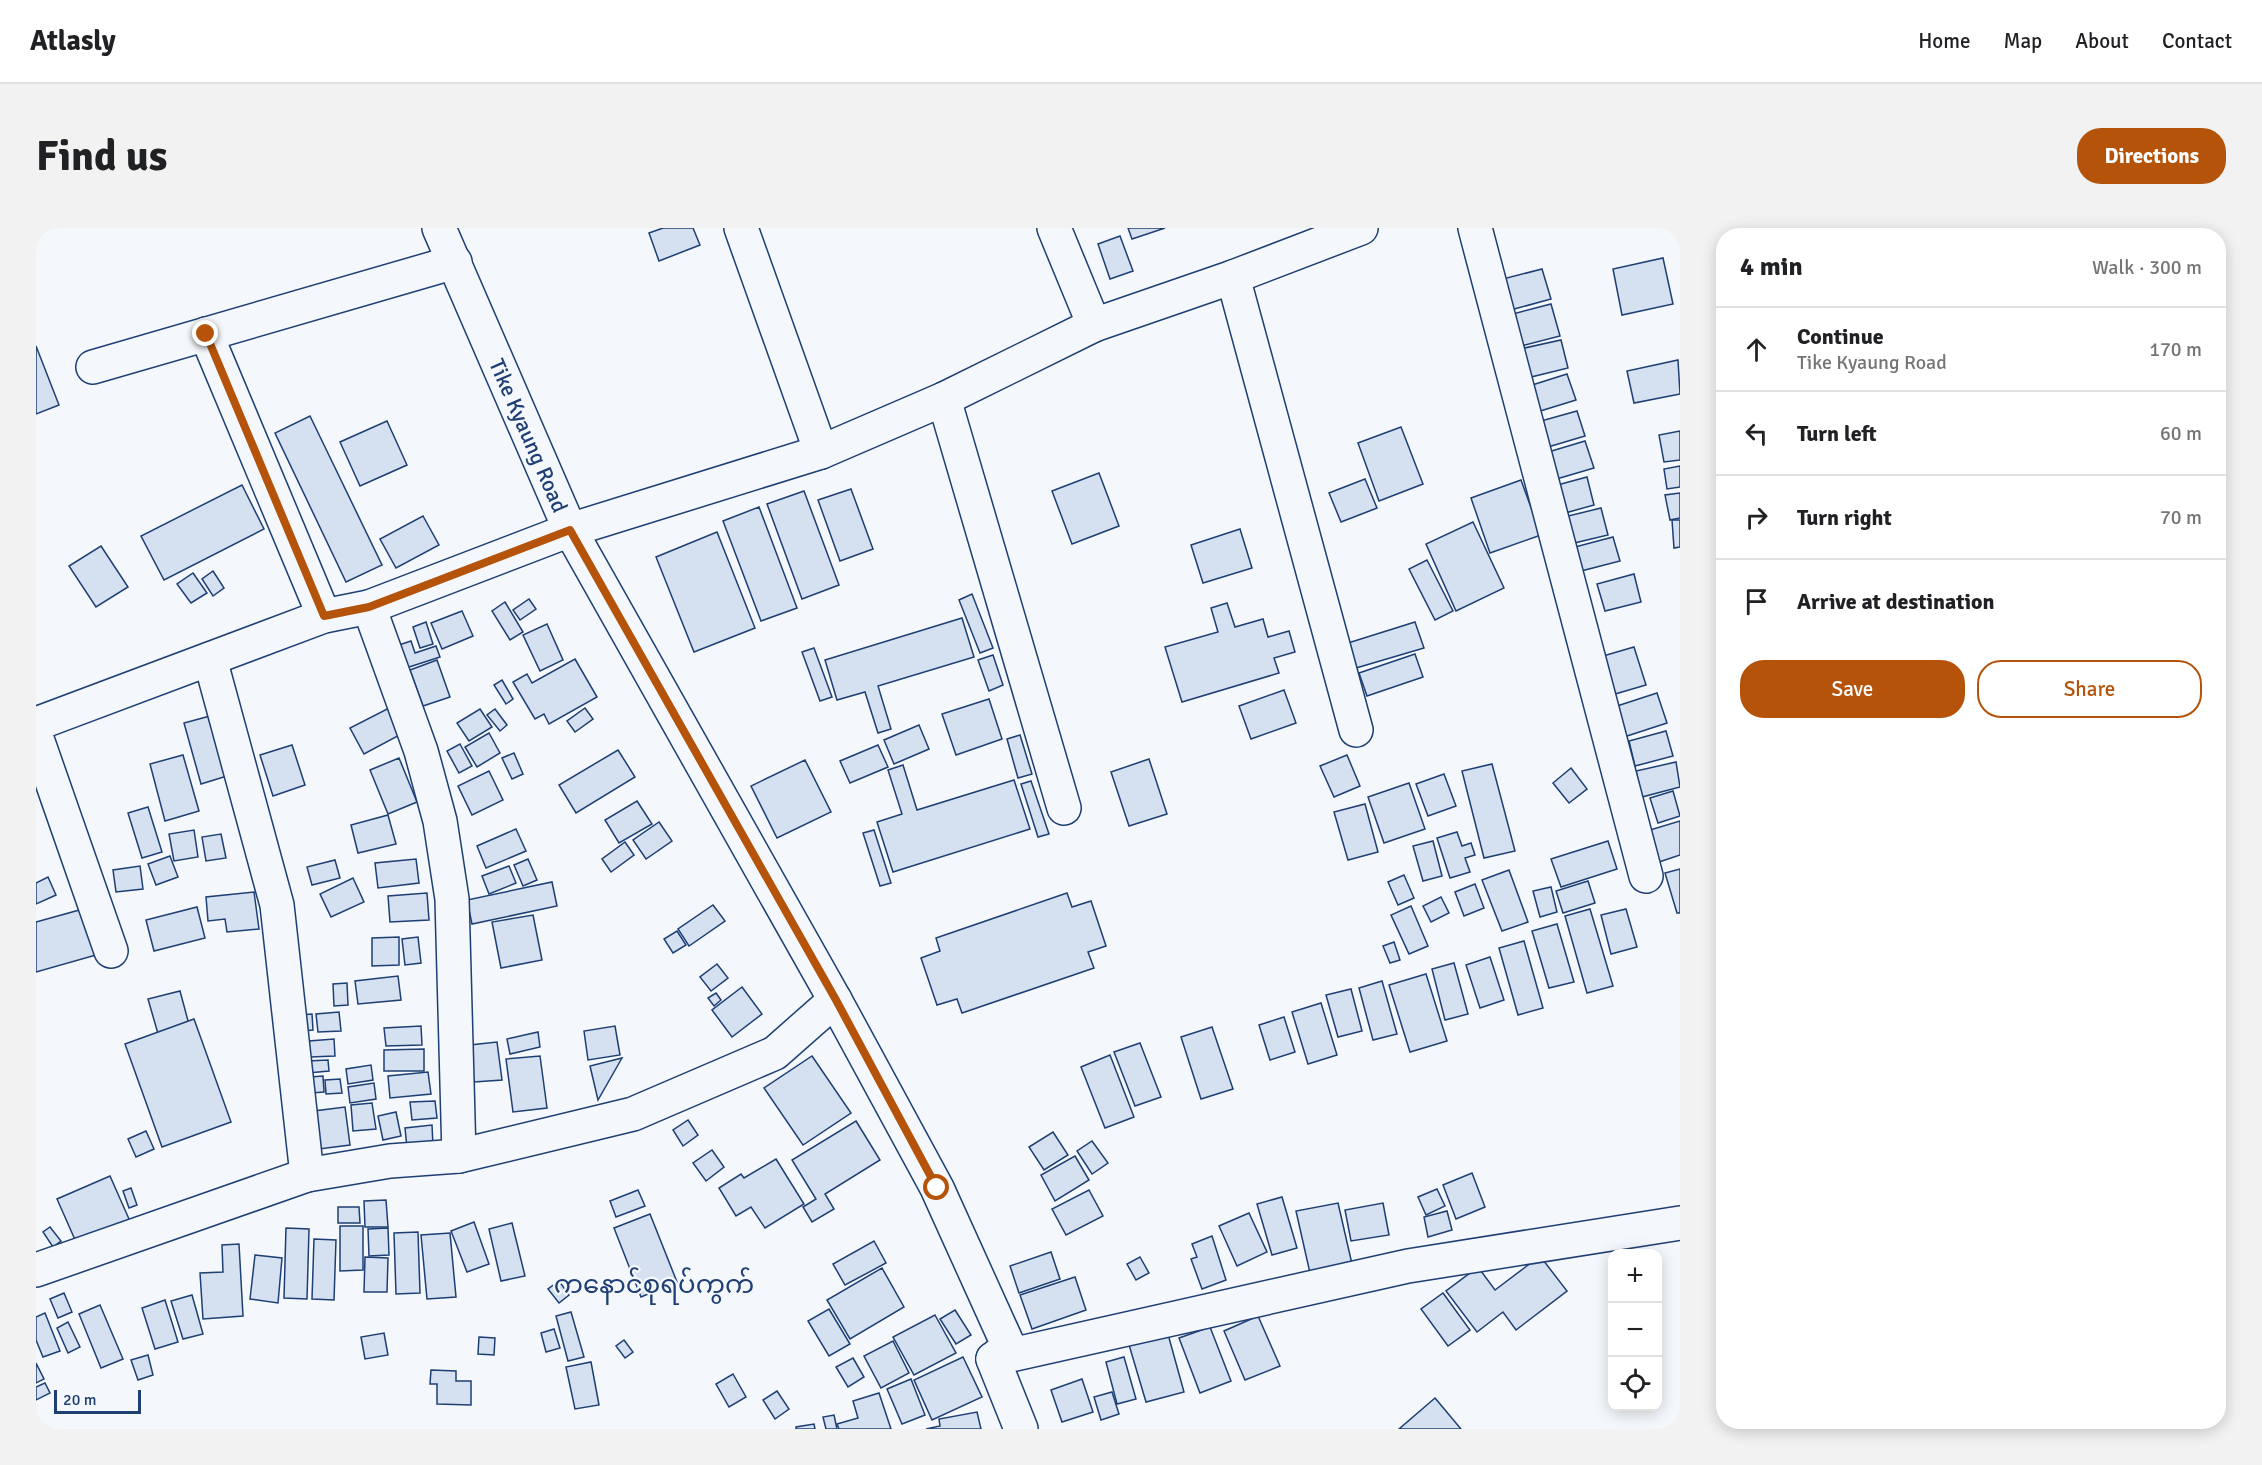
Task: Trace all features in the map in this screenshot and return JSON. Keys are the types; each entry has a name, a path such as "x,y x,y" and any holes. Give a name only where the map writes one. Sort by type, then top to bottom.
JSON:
{"street":[{"name":"Tike Kyaung Road","path":"439,228 570,530 836,1000 937,1188 1010,1347 993,1359"},
{"path":"741,228 821,452"},
{"path":"1054,228 1094,325"},
{"path":"36,724 324,616 369,607 570,530 821,452 944,399 1094,325 1233,277 1361,228"},
{"path":"1475,228 1646,876"},
{"path":"93,367 455,262"},
{"path":"1233,277 1356,730"},
{"path":"206,334 324,616"},
{"path":"944,399 1064,808"},
{"path":"369,607 421,751 440,821 452,899 459,1156"},
{"path":"210,659 278,905 307,1175"},
{"path":"36,736 111,951"},
{"path":"36,1270 307,1175 390,1161 459,1156 633,1114 775,1053 836,1000"},
{"path":"1021,1429 993,1359 1408,1266 1680,1223"}],"building":[{"path":"663,228 693,228 700,245 659,261 649,233"},
{"path":"1128,228 1165,228 1132,239"},
{"path":"1120,236 1133,271 1110,279 1098,244"},
{"path":"1663,258 1673,304 1622,315 1613,269"},
{"path":"1542,269 1551,299 1507,311 1499,280"},
{"path":"1551,304 1560,336 1517,347 1509,315"},
{"path":"1561,340 1568,368 1527,378 1520,349"},
{"path":"36,346 59,405 36,414"},
{"path":"1678,360 1680,394 1634,403 1627,371"},
{"path":"1567,374 1576,400 1537,412 1529,386"},
{"path":"1577,411 1585,436 1548,447 1541,421"},
{"path":"310,416 382,565 346,582 275,433"},
{"path":"387,421 407,465 360,486 340,442"},
{"path":"1401,427 1423,484 1379,501 1358,443"},
{"path":"1680,431 1680,460 1664,462 1659,435"},
{"path":"1585,441 1594,468 1553,480 1545,453"},
{"path":"1680,466 1680,487 1667,489 1664,469"},
{"path":"1099,473 1119,526 1072,544 1052,491"},
{"path":"1587,477 1594,505 1558,515 1550,487"},
{"path":"1365,479 1377,508 1341,522 1329,493"},
{"path":"1521,480 1541,535 1490,553 1471,498"},
{"path":"242,485 264,529 164,580 141,536"},
{"path":"851,489 873,549 840,561 818,500"},
{"path":"804,491 839,585 802,599 767,504"},
{"path":"1680,493 1680,518 1670,520 1665,495"},
{"path":"759,507 797,608 761,621 723,521"},
{"path":"1601,508 1608,535 1570,544 1564,517"},
{"path":"423,516 439,545 396,568 380,539"},
{"path":"1672,520 1680,520 1680,547 1674,548"},
{"path":"1473,522 1504,588 1456,611 1426,544"},
{"path":"1240,529 1252,568 1203,583 1191,545"},
{"path":"717,532 755,628 694,652 656,557"},
{"path":"1613,537 1620,561 1581,571 1575,547"},
{"path":"101,546 128,587 96,607 69,566"},
{"path":"1427,560 1453,611 1435,620 1409,569"},
{"path":"213,571 224,588 213,596 202,579"},
{"path":"193,573 207,593 191,603 177,584"},
{"path":"1634,574 1641,602 1605,611 1597,584"},
{"path":"972,594 993,648 980,653 959,600"},
{"path":"529,599 536,609 520,620 513,610"},
{"path":"505,602 523,632 510,640 492,611"},
{"path":"1227,603 1235,627 1263,619 1268,637 1289,631 1295,652 1274,658 1279,673 1182,702 1165,647 1218,632 1211,608"},
{"path":"462,611 473,636 442,649 431,623"},
{"path":"962,618 974,657 878,686 891,729 878,733 865,692 837,700 825,660"},
{"path":"426,622 433,644 420,648 413,627"},
{"path":"1415,622 1424,648 1356,668 1348,643"},
{"path":"547,624 563,660 540,671 523,635"},
{"path":"411,641 415,653 436,646 440,657 406,668 399,645"},
{"path":"1634,647 1646,685 1615,694 1603,656"},
{"path":"814,648 832,697 820,701 802,652"},
{"path":"1415,654 1423,677 1367,696 1359,673"},
{"path":"993,655 1003,685 989,691 978,660"},
{"path":"575,659 597,697 549,724 544,714 535,719 513,682 527,674 532,683"},
{"path":"437,660 450,697 423,706 410,670"},
{"path":"502,680 513,699 506,704 494,685"},
{"path":"1284,690 1296,723 1251,739 1239,706"},
{"path":"1657,693 1667,723 1624,737 1614,707"},
{"path":"989,699 1002,739 956,755 942,714"},
{"path":"395,705 409,730 364,754 350,728"},
{"path":"585,708 593,719 575,732 567,721"},
{"path":"480,709 492,727 469,741 457,723"},
{"path":"495,709 507,725 500,731 487,715"},
{"path":"210,716 227,776 201,784 184,723"},
{"path":"919,725 929,749 894,764 884,740"},
{"path":"1666,731 1673,756 1635,766 1629,741"},
{"path":"489,733 500,753 477,767 465,747"},
{"path":"1020,735 1032,774 1018,778 1007,739"},
{"path":"460,744 472,766 459,773 447,751"},
{"path":"292,745 305,785 273,796 260,755"},
{"path":"878,745 888,767 850,783 840,761"},
{"path":"618,750 635,777 576,813 559,785"},
{"path":"514,753 523,774 512,779 502,758"},
{"path":"183,755 199,811 165,821 150,764"},
{"path":"1347,755 1360,786 1334,797 1320,766"},
{"path":"399,758 417,802 388,814 370,770"},
{"path":"1149,759 1167,814 1129,826 1111,772"},
{"path":"805,760 831,812 777,838 751,786"},
{"path":"1676,762 1680,787 1642,797 1636,771"},
{"path":"1492,764 1515,851 1484,858 1462,771"},
{"path":"903,765 917,810 1014,780 1030,829 893,872 877,822 902,814 888,770"},
{"path":"1571,768 1587,789 1569,803 1553,783"},
{"path":"489,771 503,800 472,815 458,786"},
{"path":"1444,774 1456,806 1428,816 1416,784"},
{"path":"1031,781 1049,834 1038,837 1021,784"},
{"path":"1409,783 1425,829 1384,843 1368,797"},
{"path":"1673,791 1680,816 1658,823 1650,798"},
{"path":"637,801 652,824 619,843 605,820"},
{"path":"1365,804 1378,852 1348,860 1334,812"},
{"path":"148,807 162,852 142,858 128,813"},
{"path":"388,815 396,844 358,853 351,825"},
{"path":"1680,821 1680,855 1659,862 1650,830"},
{"path":"659,822 672,841 646,859 633,840"},
{"path":"516,829 526,851 486,868 477,846"},
{"path":"194,830 198,857 174,861 169,834"},
{"path":"874,830 891,883 880,886 863,833"},
{"path":"1457,832 1462,846 1471,843 1475,855 1465,858 1470,872 1450,878 1437,838"},
{"path":"221,834 226,858 206,861 202,837"},
{"path":"1433,841 1442,876 1423,881 1413,846"},
{"path":"1608,841 1617,869 1561,887 1551,859"},
{"path":"625,842 634,855 611,872 602,859"},
{"path":"170,856 178,877 156,885 148,864"},
{"path":"416,859 419,883 378,888 375,863"},
{"path":"528,859 537,880 523,886 514,865"},
{"path":"335,860 340,878 312,885 307,867"},
{"path":"140,866 143,889 116,892 113,870"},
{"path":"509,866 516,883 489,894 482,876"},
{"path":"1680,869 1680,913 1677,913 1665,873"},
{"path":"1509,870 1528,922 1502,931 1482,880"},
{"path":"1404,875 1414,898 1398,905 1388,882"},
{"path":"48,877 56,895 36,904 36,883"},
{"path":"353,878 364,902 331,917 320,894"},
{"path":"1588,881 1595,903 1563,913 1556,891"},
{"path":"552,882 557,906 472,924 467,900"},
{"path":"1475,884 1484,908 1464,916 1455,892"},
{"path":"1551,887 1557,912 1540,917 1533,891"},
{"path":"254,892 259,929 227,932 225,919 208,921 206,897"},
{"path":"427,893 429,920 390,922 388,896"},
{"path":"1067,893 1072,907 1091,901 1106,946 1088,952 1094,968 962,1013 957,999 937,1005 921,958 940,951 936,938"},
{"path":"1441,897 1449,913 1431,922 1423,906"},
{"path":"713,905 725,921 689,946 678,929"},
{"path":"1411,906 1428,946 1409,954 1391,915"},
{"path":"197,907 205,938 154,951 146,920"},
{"path":"83,909 96,955 36,972 36,922"},
{"path":"1590,909 1613,986 1587,993 1565,916"},
{"path":"1626,909 1637,947 1611,954 1601,915"},
{"path":"533,915 542,960 501,968 492,922"},
{"path":"1557,924 1574,982 1549,988 1532,931"},
{"path":"677,931 686,945 673,953 664,939"},
{"path":"399,937 399,965 372,966 372,938"},
{"path":"418,937 421,963 405,965 402,939"},
{"path":"1524,941 1543,1008 1518,1015 1499,948"},
{"path":"1394,942 1400,960 1390,963 1383,946"},
{"path":"1490,957 1504,1000 1480,1008 1466,965"},
{"path":"1454,963 1468,1014 1445,1020 1432,969"},
{"path":"717,964 728,978 711,991 700,977"},
{"path":"1426,974 1447,1041 1410,1052 1389,985"},
{"path":"398,976 401,1000 358,1004 355,981"},
{"path":"1382,981 1397,1034 1373,1040 1359,988"},
{"path":"347,983 348,1005 334,1006 333,984"},
{"path":"742,987 762,1014 732,1037 712,1010"},
{"path":"1351,989 1362,1031 1338,1037 1326,995"},
{"path":"180,991 194,1043 163,1051 148,999"},
{"path":"716,993 721,1000 714,1006 708,998"},
{"path":"1321,1003 1337,1055 1308,1064 1292,1012"},
{"path":"339,1012 341,1031 318,1032 316,1014"},
{"path":"312,1014 313,1030 302,1031 300,1015"},
{"path":"1284,1017 1295,1052 1270,1060 1259,1025"},
{"path":"194,1019 231,1122 162,1147 125,1044"},
{"path":"421,1026 422,1045 386,1046 384,1028"},
{"path":"615,1026 620,1055 588,1060 584,1031"},
{"path":"1212,1027 1233,1089 1201,1099 1181,1037"},
{"path":"538,1032 540,1047 510,1054 507,1039"},
{"path":"334,1039 335,1056 310,1057 309,1041"},
{"path":"497,1042 502,1080 474,1082 470,1045"},
{"path":"1140,1043 1161,1097 1135,1106 1114,1052"},
{"path":"424,1049 424,1071 384,1071 384,1050"},
{"path":"1110,1055 1134,1117 1105,1128 1081,1067"},
{"path":"540,1056 547,1108 513,1112 506,1059"},
{"path":"812,1056 851,1113 803,1145 764,1088"},
{"path":"622,1058 598,1100 590,1066"},
{"path":"328,1060 329,1071 308,1073 307,1061"},
{"path":"371,1065 373,1080 348,1084 346,1069"},
{"path":"428,1072 431,1094 390,1098 388,1076"},
{"path":"323,1076 324,1092 311,1093 310,1077"},
{"path":"340,1079 342,1093 326,1094 325,1080"},
{"path":"374,1083 376,1099 350,1103 348,1087"},
{"path":"435,1101 437,1118 412,1120 410,1102"},
{"path":"372,1103 376,1129 353,1131 351,1105"},
{"path":"345,1107 350,1145 319,1149 314,1111"},
{"path":"396,1112 401,1136 383,1140 378,1116"},
{"path":"688,1120 698,1135 683,1146 673,1130"},
{"path":"856,1121 880,1160 825,1194 834,1209 812,1222 803,1207 816,1199 792,1160"},
{"path":"432,1125 433,1146 407,1148 405,1128"},
{"path":"146,1131 154,1149 136,1157 128,1139"},
{"path":"1053,1132 1068,1155 1044,1170 1029,1147"},
{"path":"1092,1141 1108,1163 1092,1174 1077,1151"},
{"path":"712,1150 724,1167 706,1181 693,1163"},
{"path":"1075,1156 1089,1180 1055,1201 1041,1175"},
{"path":"776,1159 804,1204 765,1228 751,1207 736,1216 719,1188 741,1174 744,1178"},
{"path":"1472,1173 1485,1207 1456,1219 1443,1185"},
{"path":"110,1176 133,1228 80,1251 57,1199"},
{"path":"131,1188 137,1205 129,1208 123,1191"},
{"path":"1437,1189 1445,1206 1426,1215 1418,1197"},
{"path":"638,1190 645,1206 616,1217 610,1201"},
{"path":"1089,1190 1103,1216 1066,1235 1052,1209"},
{"path":"1282,1197 1297,1248 1272,1255 1257,1204"},
{"path":"386,1200 388,1227 365,1227 364,1201"},
{"path":"1338,1203 1352,1264 1310,1273 1296,1211"},
{"path":"1383,1203 1389,1235 1351,1241 1345,1210"},
{"path":"338,1207 359,1207 360,1223 338,1223"},
{"path":"1447,1211 1452,1230 1428,1237 1424,1217"},
{"path":"1249,1213 1267,1252 1237,1266 1219,1226"},
{"path":"650,1214 677,1282 641,1297 614,1228"},
{"path":"474,1222 489,1264 467,1272 451,1231"},
{"path":"512,1223 525,1276 501,1281 489,1229"},
{"path":"340,1226 363,1226 363,1270 340,1271"},
{"path":"50,1227 61,1241 53,1247 43,1232"},
{"path":"286,1228 309,1229 307,1299 284,1298"},
{"path":"388,1228 389,1255 369,1256 368,1229"},
{"path":"418,1232 420,1293 396,1294 394,1233"},
{"path":"450,1233 456,1297 427,1299 421,1235"},
{"path":"1212,1236 1226,1280 1202,1289 1191,1259 1197,1257 1192,1244"},
{"path":"314,1239 336,1240 334,1300 312,1299"},
{"path":"874,1241 886,1263 845,1285 833,1264"},
{"path":"239,1244 243,1316 203,1319 200,1273 223,1272 222,1245"},
{"path":"1051,1252 1060,1279 1019,1293 1010,1266"},
{"path":"255,1255 282,1258 278,1303 250,1299"},
{"path":"1540,1256 1567,1291 1516,1330 1503,1312 1477,1332 1446,1291 1478,1267 1495,1290"},
{"path":"365,1257 388,1258 387,1292 364,1292"},
{"path":"1140,1257 1149,1273 1136,1280 1127,1264"},
{"path":"882,1268 904,1307 850,1339 827,1300"},
{"path":"1075,1277 1086,1310 1032,1329 1020,1295"},
{"path":"559,1281 569,1295 559,1303 548,1289"},
{"path":"64,1293 72,1312 58,1318 50,1299"},
{"path":"1443,1293 1470,1330 1448,1346 1421,1309"},
{"path":"192,1295 203,1334 183,1339 171,1301"},
{"path":"165,1300 178,1342 155,1349 142,1308"},
{"path":"100,1305 123,1359 101,1368 79,1314"},
{"path":"829,1309 850,1344 829,1356 808,1321"},
{"path":"955,1310 971,1335 956,1344 940,1319"},
{"path":"571,1312 584,1357 568,1361 556,1316"},
{"path":"45,1313 60,1351 43,1357 36,1340 36,1317"},
{"path":"935,1315 956,1353 914,1375 893,1337"},
{"path":"1258,1316 1280,1366 1245,1380 1224,1331"},
{"path":"68,1322 80,1347 68,1353 57,1328"},
{"path":"1166,1327 1184,1392 1146,1402 1127,1338"},
{"path":"1210,1327 1231,1381 1200,1393 1179,1338"},
{"path":"554,1329 560,1348 546,1352 541,1333"},
{"path":"384,1333 388,1355 365,1359 361,1337"},
{"path":"479,1337 495,1338 494,1355 478,1354"},
{"path":"624,1340 633,1352 625,1358 616,1346"},
{"path":"893,1341 909,1373 881,1388 864,1356"},
{"path":"148,1355 153,1375 138,1380 131,1360"},
{"path":"963,1357 982,1397 932,1420 914,1380"},
{"path":"1124,1357 1136,1399 1117,1404 1106,1362"},
{"path":"853,1358 864,1377 848,1387 836,1367"},
{"path":"591,1362 599,1405 575,1409 566,1367"},
{"path":"36,1363 44,1379 36,1383"},
{"path":"431,1370 456,1371 456,1381 471,1381 471,1405 437,1404 437,1384 430,1384"},
{"path":"733,1374 746,1397 729,1407 716,1384"},
{"path":"911,1379 925,1415 902,1424 887,1389"},
{"path":"1082,1379 1093,1412 1062,1422 1051,1390"},
{"path":"45,1383 50,1393 36,1400 36,1387"},
{"path":"777,1391 789,1409 775,1419 763,1400"},
{"path":"1112,1392 1119,1414 1101,1420 1094,1397"},
{"path":"879,1393 891,1429 839,1429 837,1424 858,1418 853,1401"},
{"path":"1435,1398 1461,1429 1399,1429"},
{"path":"977,1412 981,1429 926,1429 940,1426 939,1419"},
{"path":"834,1415 837,1429 826,1429 823,1417"},
{"path":"814,1424 815,1429 796,1429 796,1427"}],"district":[{"name":"ကနောင်စုရပ်ကွက်","path":"654,1285"}],"route":[{"path":"206,334 324,616 369,607 570,530 836,1000 937,1188"}]}
